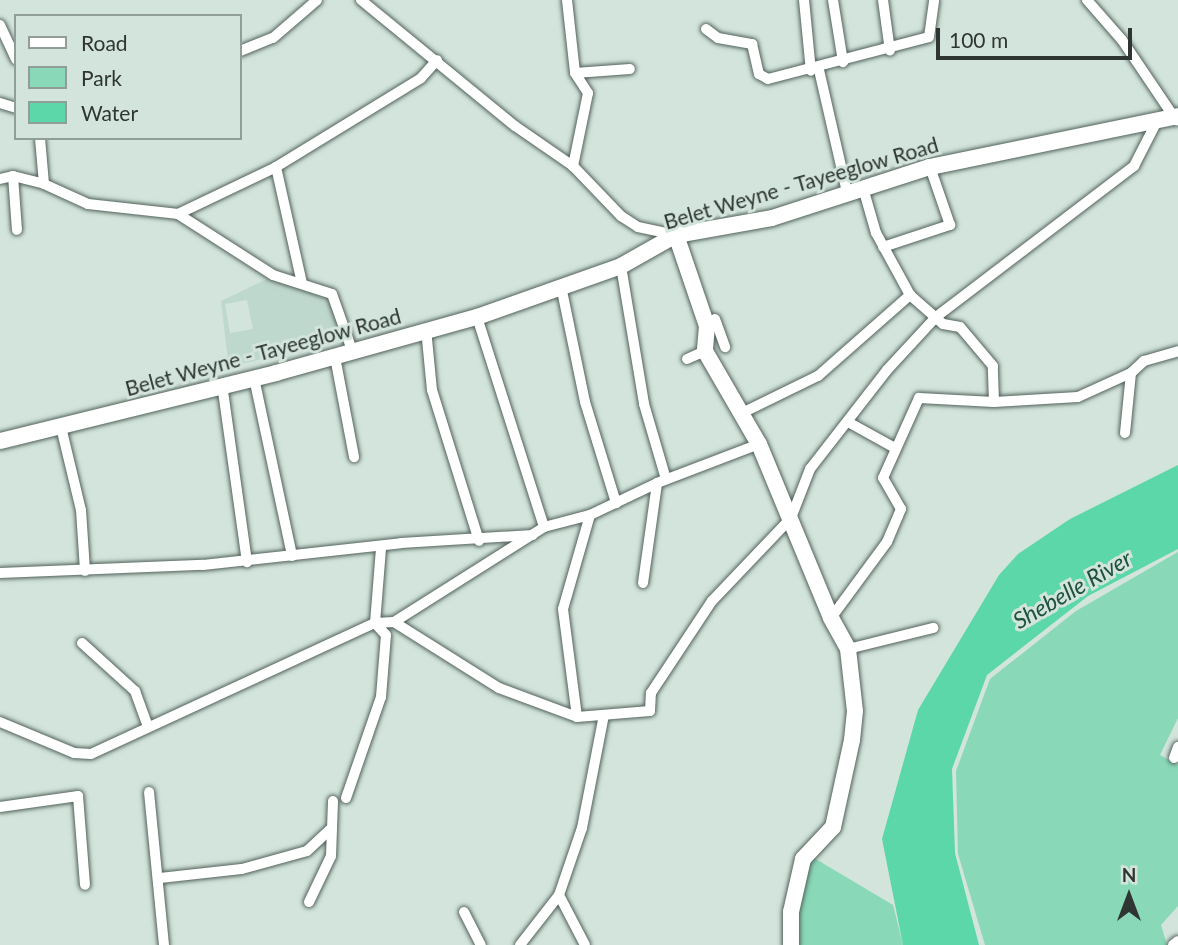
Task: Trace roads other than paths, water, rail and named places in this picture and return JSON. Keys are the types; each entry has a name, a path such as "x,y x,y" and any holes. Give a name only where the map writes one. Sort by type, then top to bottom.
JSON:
{"main road":[{"name":"Belet Weyne - Tayeeglow Road","path":"0,441 353,353 426,329 477,317 621,266 676,235 772,218 930,167 1171,119"},
{"path":"676,235 713,322 705,351 759,444 831,618 848,649 855,710 852,740 833,827 803,859 791,912 791,945"}],"street":[{"path":"242,50 273,38 317,0"},
{"path":"361,0 515,126 573,166 621,216 638,227 676,235"},
{"path":"567,0 575,73 588,93 573,166"},
{"path":"804,0 815,70 855,190 910,295 943,324 960,327 993,366 994,402"},
{"path":"833,0 843,62"},
{"path":"883,0 890,51"},
{"path":"706,29 718,38 752,44 759,74 768,79 890,51 929,37 934,0"},
{"path":"394,622 499,688 577,718 650,711 651,693 712,601 790,518 810,469 936,317 1133,166 1171,119 1122,40 1087,0"},
{"path":"0,25 14,55"},
{"path":"178,214 276,167 421,78 437,60"},
{"path":"575,73 630,69"},
{"path":"40,140 44,184"},
{"path":"276,167 302,283"},
{"path":"883,247 950,225 930,167"},
{"path":"13,176 17,230"},
{"path":"0,179 13,176 44,184 88,204 178,214 273,275 332,294 353,353"},
{"path":"621,266 644,404 662,481 643,583"},
{"path":"561,286 585,402 616,503"},
{"path":"740,414 818,376 910,295"},
{"path":"477,317 540,531"},
{"path":"713,322 725,347"},
{"path":"426,329 432,390 479,541"},
{"path":"687,359 705,351"},
{"path":"831,618 887,542 901,509 883,478 919,398 994,402 1078,397 1131,373 1144,362 1178,351"},
{"path":"335,357 354,457"},
{"path":"1125,433 1131,373"},
{"path":"254,377 292,556"},
{"path":"222,384 247,562"},
{"path":"848,422 895,448"},
{"path":"61,427 81,510 85,571"},
{"path":"0,573 247,562 381,549 401,544 479,541 540,531 590,515 662,481 759,444"},
{"path":"577,718 563,609 590,515"},
{"path":"0,722 74,754 92,754 376,623 394,622 540,531"},
{"path":"346,798 381,697 386,635 376,623 381,549"},
{"path":"848,649 933,628"},
{"path":"82,643 135,691 148,727"},
{"path":"520,945 559,895 582,828 604,715"},
{"path":"149,792 160,878 164,945"},
{"path":"0,807 78,796 85,885"},
{"path":"309,902 331,856 333,801"},
{"path":"160,878 242,869 307,851 331,829"},
{"path":"559,895 585,945"},
{"path":"464,912 481,945"},
{"path":"1173,945 1178,941"}],"water":[{"name":"Shebelle River","path":"1178,465 1178,549 1088,596 987,675 952,769 955,853 979,945 903,945 882,839 918,710 999,575 1018,554 1070,519"}]}
